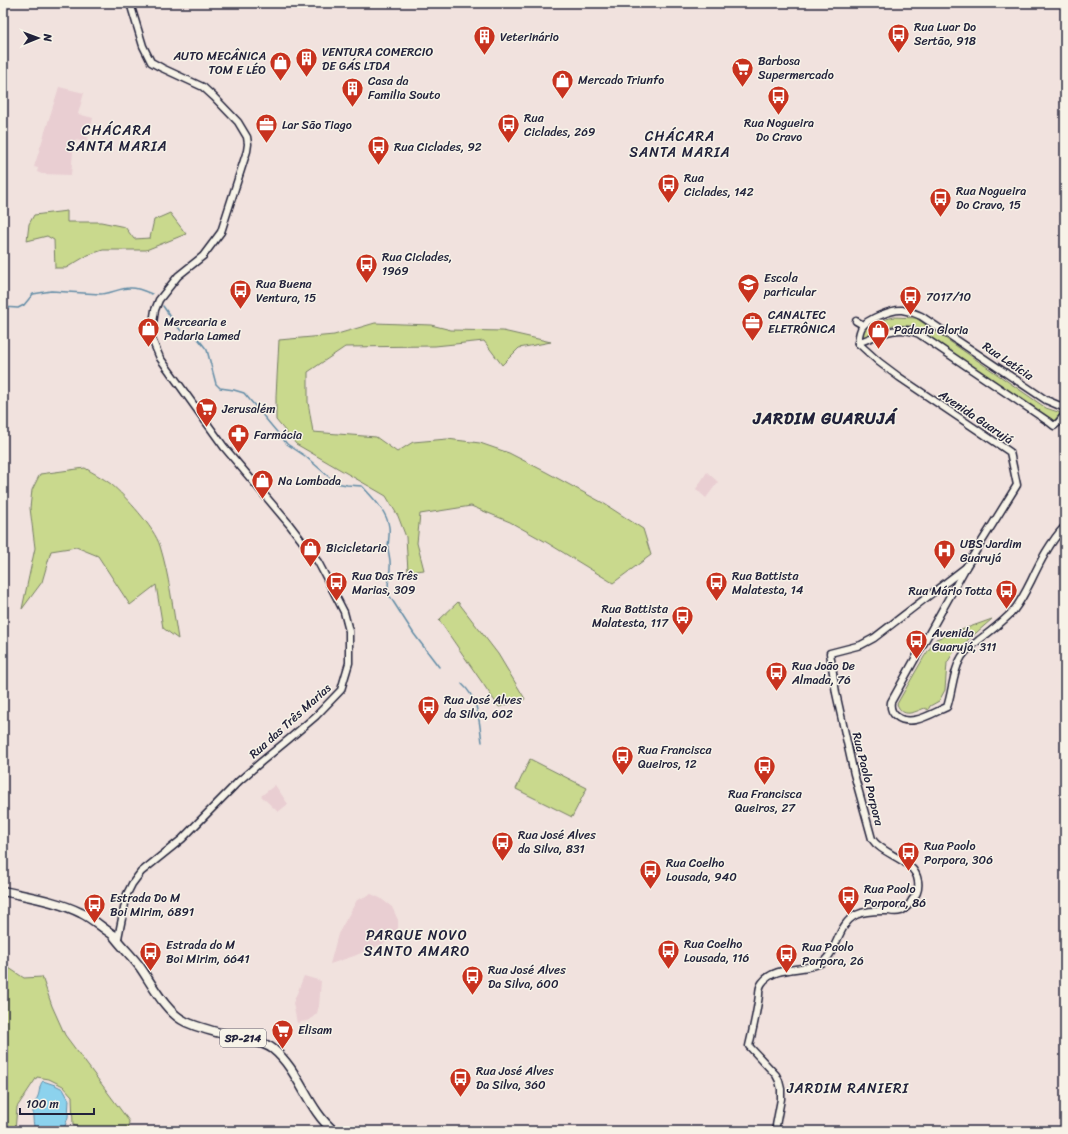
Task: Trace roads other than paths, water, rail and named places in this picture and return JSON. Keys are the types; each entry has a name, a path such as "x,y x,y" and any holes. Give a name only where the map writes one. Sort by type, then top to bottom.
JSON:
{"main road":[{"path":"3,892 65,906 82,913 115,936"},
{"name":"SP-214","path":"115,936 124,942 129,948 137,964 159,997 185,1022 257,1042 272,1048 286,1063 319,1116 334,1131"}],"street":[{"name":"Rua das Três Marias","path":"115,936 127,894 140,872 182,839 239,781 316,716 341,690 350,657 349,631 344,612 318,562 289,524 224,447 160,358 152,337 154,317 159,300 178,276 203,256 221,232 248,144 247,137 238,122 203,87 151,62 142,46 130,3"},
{"name":"Rua Letícia","path":"863,325 881,315 901,310 921,316 1046,400 1065,408"},
{"path":"856,321 863,325 859,334 858,343 895,330 912,330 1054,426 1060,422 1065,414"},
{"name":"Avenida Guarujá","path":"858,343 879,362 1010,452 1017,485 966,566 891,702 890,707 893,713 903,720 914,721 948,707 956,669 960,659 967,650 999,624 1013,610 1023,597 1046,551 1065,526"},
{"path":"956,585 949,579 966,566"},
{"name":"Rua Paolo Porpora","path":"775,1131 781,1099 779,1081 776,1075 749,1046 756,1016 760,985 776,973 816,965 825,960 844,927 851,918 870,911 896,912 901,910 910,904 916,896 918,889 916,875 911,868 904,862 880,848 872,840 854,774 836,693 830,653 861,645 874,638 949,579"}],"water":[{"path":"43,1081 63,1089 69,1100 68,1117 65,1126 58,1131 35,1131 33,1108"}],"waterway":[{"path":"3,307 18,308 24,305 33,294 51,291 100,294 126,288 135,288 152,294"},
{"path":"163,306 181,331"},
{"path":"196,336 207,350 216,384 220,388 244,393 287,444 305,456 336,483 362,486 382,510 388,521 389,527 389,595 414,634 439,667"},
{"path":"462,684 468,690 475,703 479,718 482,742"}],"place":[{"name":"Rua Luar Do Sertão, 918","path":"898,54"},
{"name":"Veterinário","path":"485,56"},
{"name":"VENTURA COMERCIO DE GÁS LTDA","path":"306,78"},
{"name":"AUTO MECÂNICA TOM E LÉO","path":"281,82"},
{"name":"Barbosa Supermercado","path":"742,88"},
{"name":"Mercado Triunfo","path":"562,100"},
{"name":"Casa da Familia Souto","path":"353,108"},
{"name":"Rua Nogueira Do Cravo","path":"779,116"},
{"name":"Lar São Tiago","path":"267,144"},
{"name":"Rua Ciclades, 269","path":"509,144"},
{"name":"Rua Ciclades, 92","path":"379,166"},
{"name":"Rua Ciclades, 142","path":"669,204"},
{"name":"Rua Nogueira Do Cravo, 15","path":"941,218"},
{"name":"Rua Ciclades, 1969","path":"366,284"},
{"name":"Escola particular","path":"748,304"},
{"name":"Rua Buena Ventura, 15","path":"240,310"},
{"name":"7017/10","path":"911,316"},
{"name":"CANALTEC ELETRÔNICA","path":"753,342"},
{"name":"Mercearia e Padaria Lamed","path":"149,348"},
{"name":"Padaria Gloria","path":"878,350"},
{"name":"Jerusalém","path":"206,428"},
{"name":"Farmácia","path":"239,454"},
{"name":"Na Lombada","path":"263,500"},
{"name":"Bicicletaria","path":"311,568"},
{"name":"UBS Jardim Guarujá","path":"945,570"},
{"name":"Rua Das Três Marias, 309","path":"336,602"},
{"name":"Rua Battista Malatesta, 14","path":"716,602"},
{"name":"Rua Mário Totta","path":"1007,610"},
{"name":"Rua Battista Malatesta, 117","path":"683,636"},
{"name":"Avenida Guarujá, 311","path":"916,660"},
{"name":"Rua João De Almada, 76","path":"777,692"},
{"name":"Rua José Alves da Silva, 602","path":"429,726"},
{"name":"Rua Francisca Queiros, 12","path":"622,776"},
{"name":"Rua Francisca Queiros, 27","path":"765,786"},
{"name":"Rua José Alves da Silva, 831","path":"502,862"},
{"name":"Rua Paolo Porpora, 306","path":"908,872"},
{"name":"Rua Coelho Lousada, 940","path":"651,890"},
{"name":"Rua Paolo Porpora, 86","path":"848,916"},
{"name":"Estrada Do M Boi Mirim, 6891","path":"94,924"},
{"name":"Rua Coelho Lousada, 116","path":"669,970"},
{"name":"Estrada do M Boi Mirim, 6641","path":"151,972"},
{"name":"Rua Paolo Porpora, 26","path":"787,974"},
{"name":"Rua José Alves Da Silva, 600","path":"472,996"},
{"name":"Elisam","path":"282,1050"},
{"name":"Rua José Alves Da Silva, 360","path":"460,1098"}],"district":[{"name":"CHÁCARA SANTA MARIA","path":"117,138"},
{"name":"CHÁCARA SANTA MARIA","path":"680,144"},
{"name":"JARDIM GUARUJÁ","path":"825,418"},
{"name":"PARQUE NOVO SANTO AMARO","path":"417,944"},
{"name":"JARDIM RANIERI","path":"848,1088"}]}
